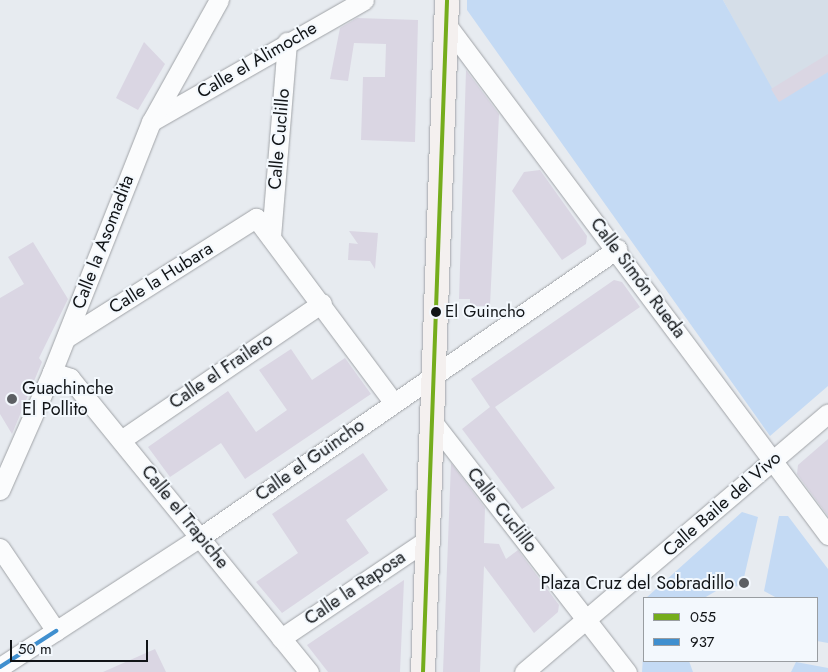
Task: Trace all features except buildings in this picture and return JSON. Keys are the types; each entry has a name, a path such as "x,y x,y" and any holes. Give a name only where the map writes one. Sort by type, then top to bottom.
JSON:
{"main road":[{"path":"423,672 430,538 432,376 447,0"}],"street":[{"name":"Calle la Asomadita","path":"0,490 66,338 151,122 219,0"},
{"name":"Calle el Alimoche","path":"151,122 287,42 364,0"},
{"name":"Calle Simón Rueda","path":"446,24 617,249 828,535"},
{"name":"Calle Cuclillo","path":"271,237 287,42"},
{"name":"Calle la Hubara","path":"66,338 256,218 271,237"},
{"path":"271,237 322,303 393,402"},
{"name":"Calle el Guincho","path":"0,667 202,536 393,402 617,249"},
{"name":"Calle el Frailero","path":"121,440 322,303"},
{"name":"Calle el Trapiche","path":"52,372 70,378 202,536 309,672"},
{"name":"Calle Baile del Vivo","path":"524,672 588,620 828,413"},
{"name":"Calle Cuclillo","path":"432,420 627,672"},
{"name":"Calle la Raposa","path":"281,638 430,538"},
{"path":"0,548 56,631"}],"shaded area":[{"path":"467,0 723,0 779,101 828,72 828,386 770,436 467,10"},
{"path":"723,0 828,0 828,73 779,104"},
{"path":"742,512 758,517 742,586 723,587 706,597 647,597"},
{"path":"779,516 788,516 828,569 828,643 818,641 818,597 775,597 764,591"},
{"path":"643,657 643,662 689,662 693,672 642,672"},
{"path":"796,662 828,668 828,672 791,672"}],"transit line":[{"name":"055","path":"423,672 447,0"},
{"name":"937","path":"0,667 56,631"}],"place":[{"name":"El Guincho","path":"436,312"},
{"name":"Guachinche El Pollito","path":"12,399"},
{"name":"Plaza Cruz del Sobradillo","path":"744,583"}]}
